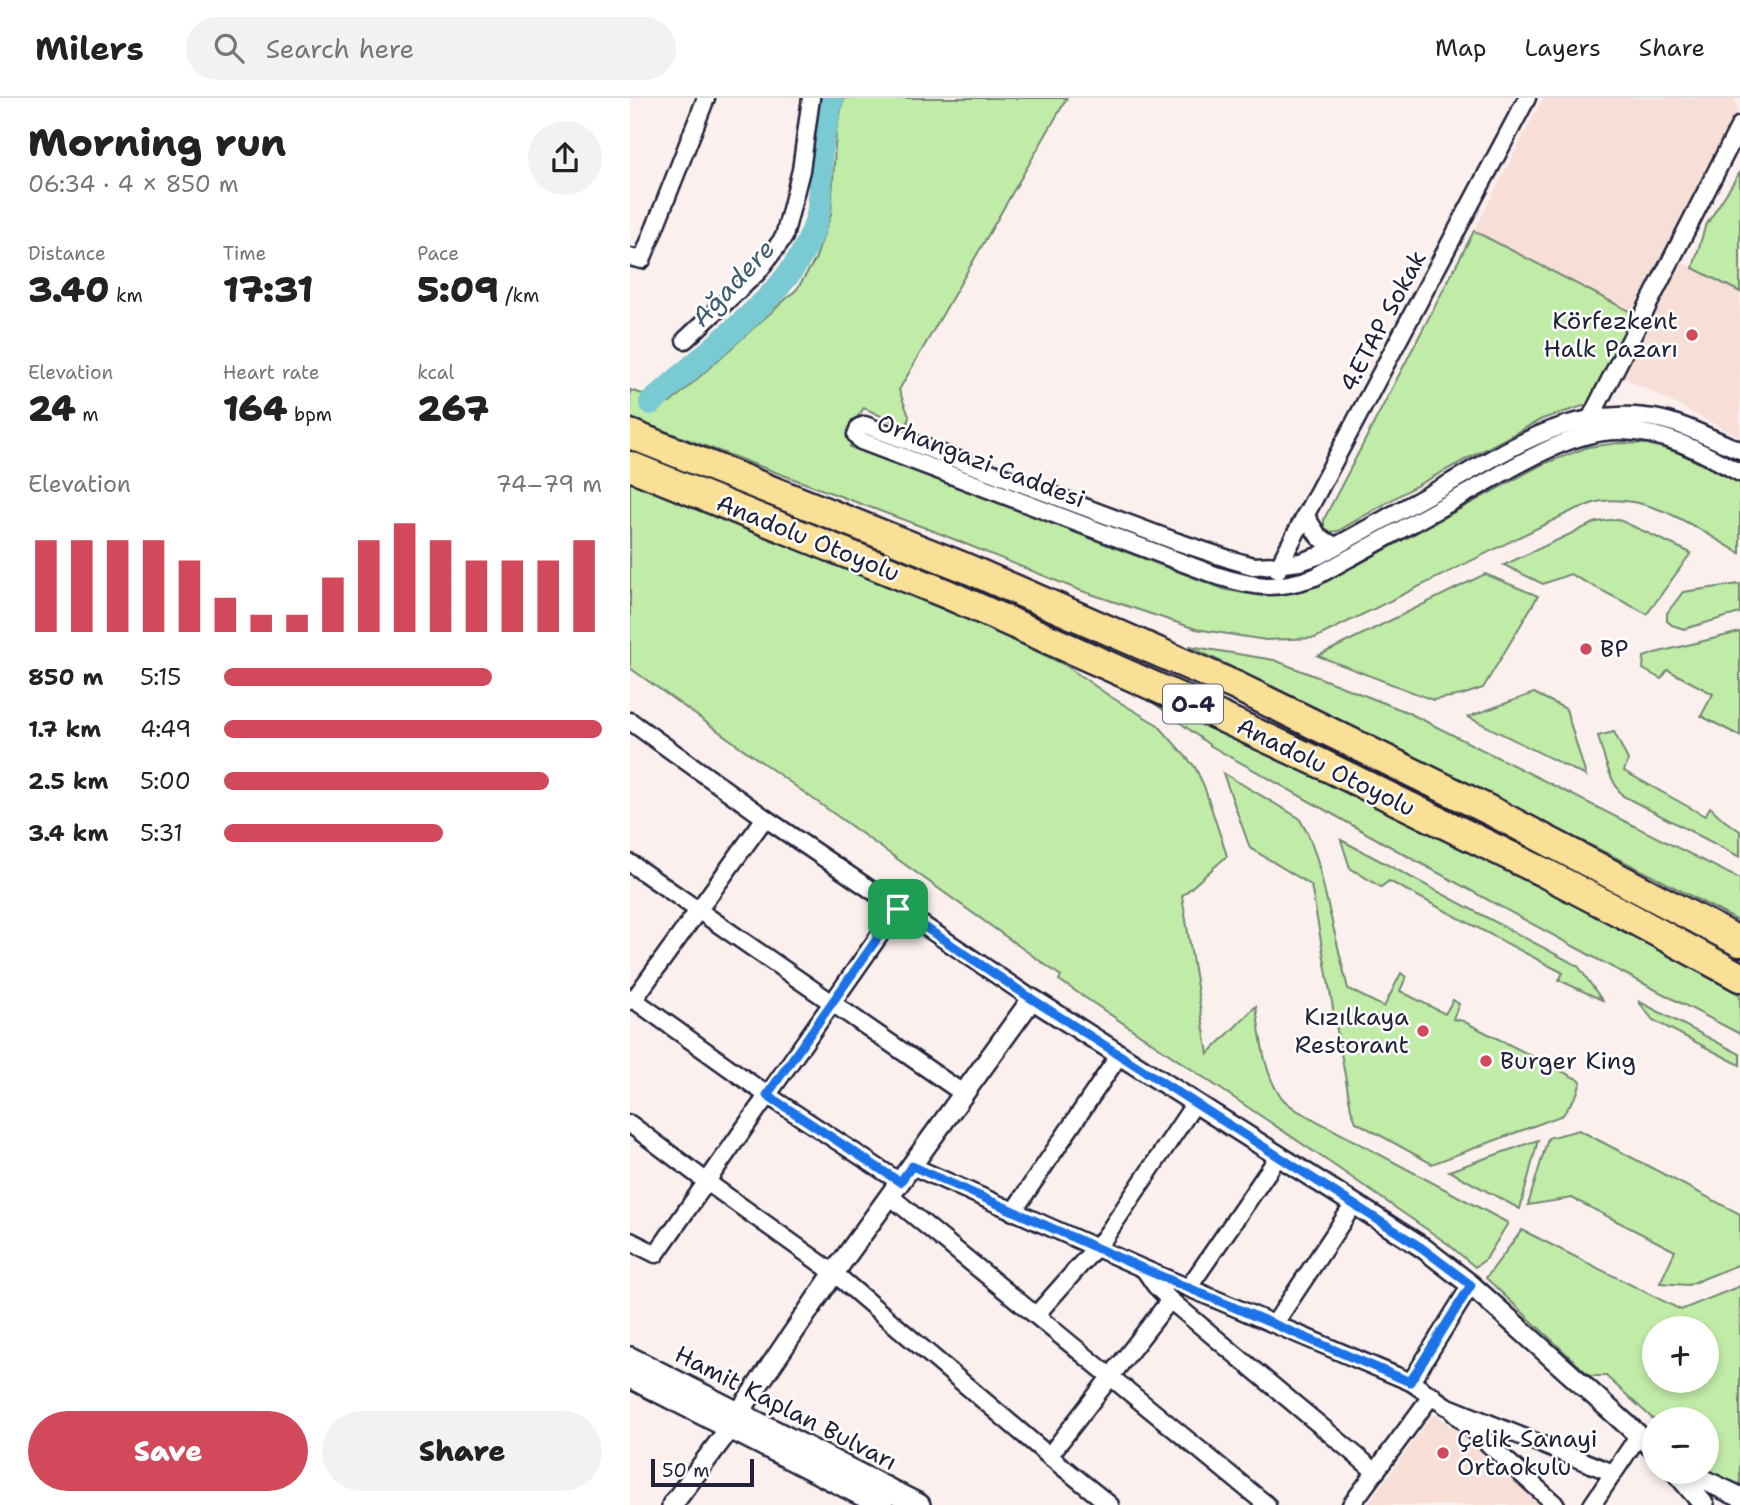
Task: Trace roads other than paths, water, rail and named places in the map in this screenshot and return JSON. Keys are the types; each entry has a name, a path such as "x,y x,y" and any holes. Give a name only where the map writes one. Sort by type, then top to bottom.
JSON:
{"highway":[{"name":"Anadolu Otoyolu","path":"630,434 966,568 1236,687 1495,813 1740,942"},
{"name":"Anadolu Otoyolu","path":"630,466 947,594 1190,702 1533,867 1740,978"}],"main road":[{"name":"Hamit Kaplan Bulvarı","path":"630,1357 734,1421 882,1505"},
{"name":"Hamit Kaplan Bulvarı","path":"630,1377 919,1505"}],"street":[{"path":"630,257 642,260 706,98"},
{"path":"685,340 758,272 784,237 801,170 811,98"},
{"name":"4.ETAP Sokak","path":"1279,565 1527,98"},
{"path":"1591,417 1740,125"},
{"path":"1277,587 1279,565 1318,556 1523,442 1560,425 1591,417 1648,417 1679,424 1740,450"},
{"name":"Orhangazi Caddesi","path":"1279,565 1253,566 1233,561 865,425 859,427 856,435 861,441 1218,576 1243,584 1277,587 1315,577 1528,460 1573,439 1597,433 1644,433 1674,440 1740,472"},
{"path":"1305,515 1319,537 1335,546"},
{"path":"630,721 765,818 1032,999 1422,1248 1471,1285 1642,1438"},
{"path":"765,818 633,996 895,1189 1036,1315 1267,1505"},
{"path":"630,863 964,1094"},
{"path":"630,1241 656,1254 898,909"},
{"path":"672,1505 734,1421 834,1273 1032,999"},
{"path":"1013,1212 1120,1054"},
{"path":"1036,1315 1105,1237 1195,1103"},
{"path":"630,1124 834,1273 1110,1505"},
{"path":"1189,1287 1278,1157"},
{"path":"912,1166 1144,1269 1410,1382 1446,1406 1556,1505"},
{"path":"1275,1324 1354,1204"},
{"path":"1144,1269 1170,1300 1376,1472"},
{"path":"1410,1382 1471,1285"},
{"path":"1049,1456 1170,1300"},
{"path":"1351,1505 1432,1395"},
{"path":"1446,1406 1613,1473"},
{"path":"1592,1505 1639,1435"},
{"path":"1686,1484 1704,1505"},
{"path":"1712,1484 1740,1497"}],"waterway":[{"name":"Ağadere","path":"651,403 764,302 801,256 819,211 821,150 832,98"}],"place":[{"name":"Körfezkent Halk Pazarı","path":"1692,335"},
{"name":"BP","path":"1586,649"},
{"name":"Kızılkaya Restorant","path":"1423,1031"},
{"name":"Burger King","path":"1486,1061"},
{"name":"Çelik Sanayi Ortaokulu","path":"1443,1453"}]}
